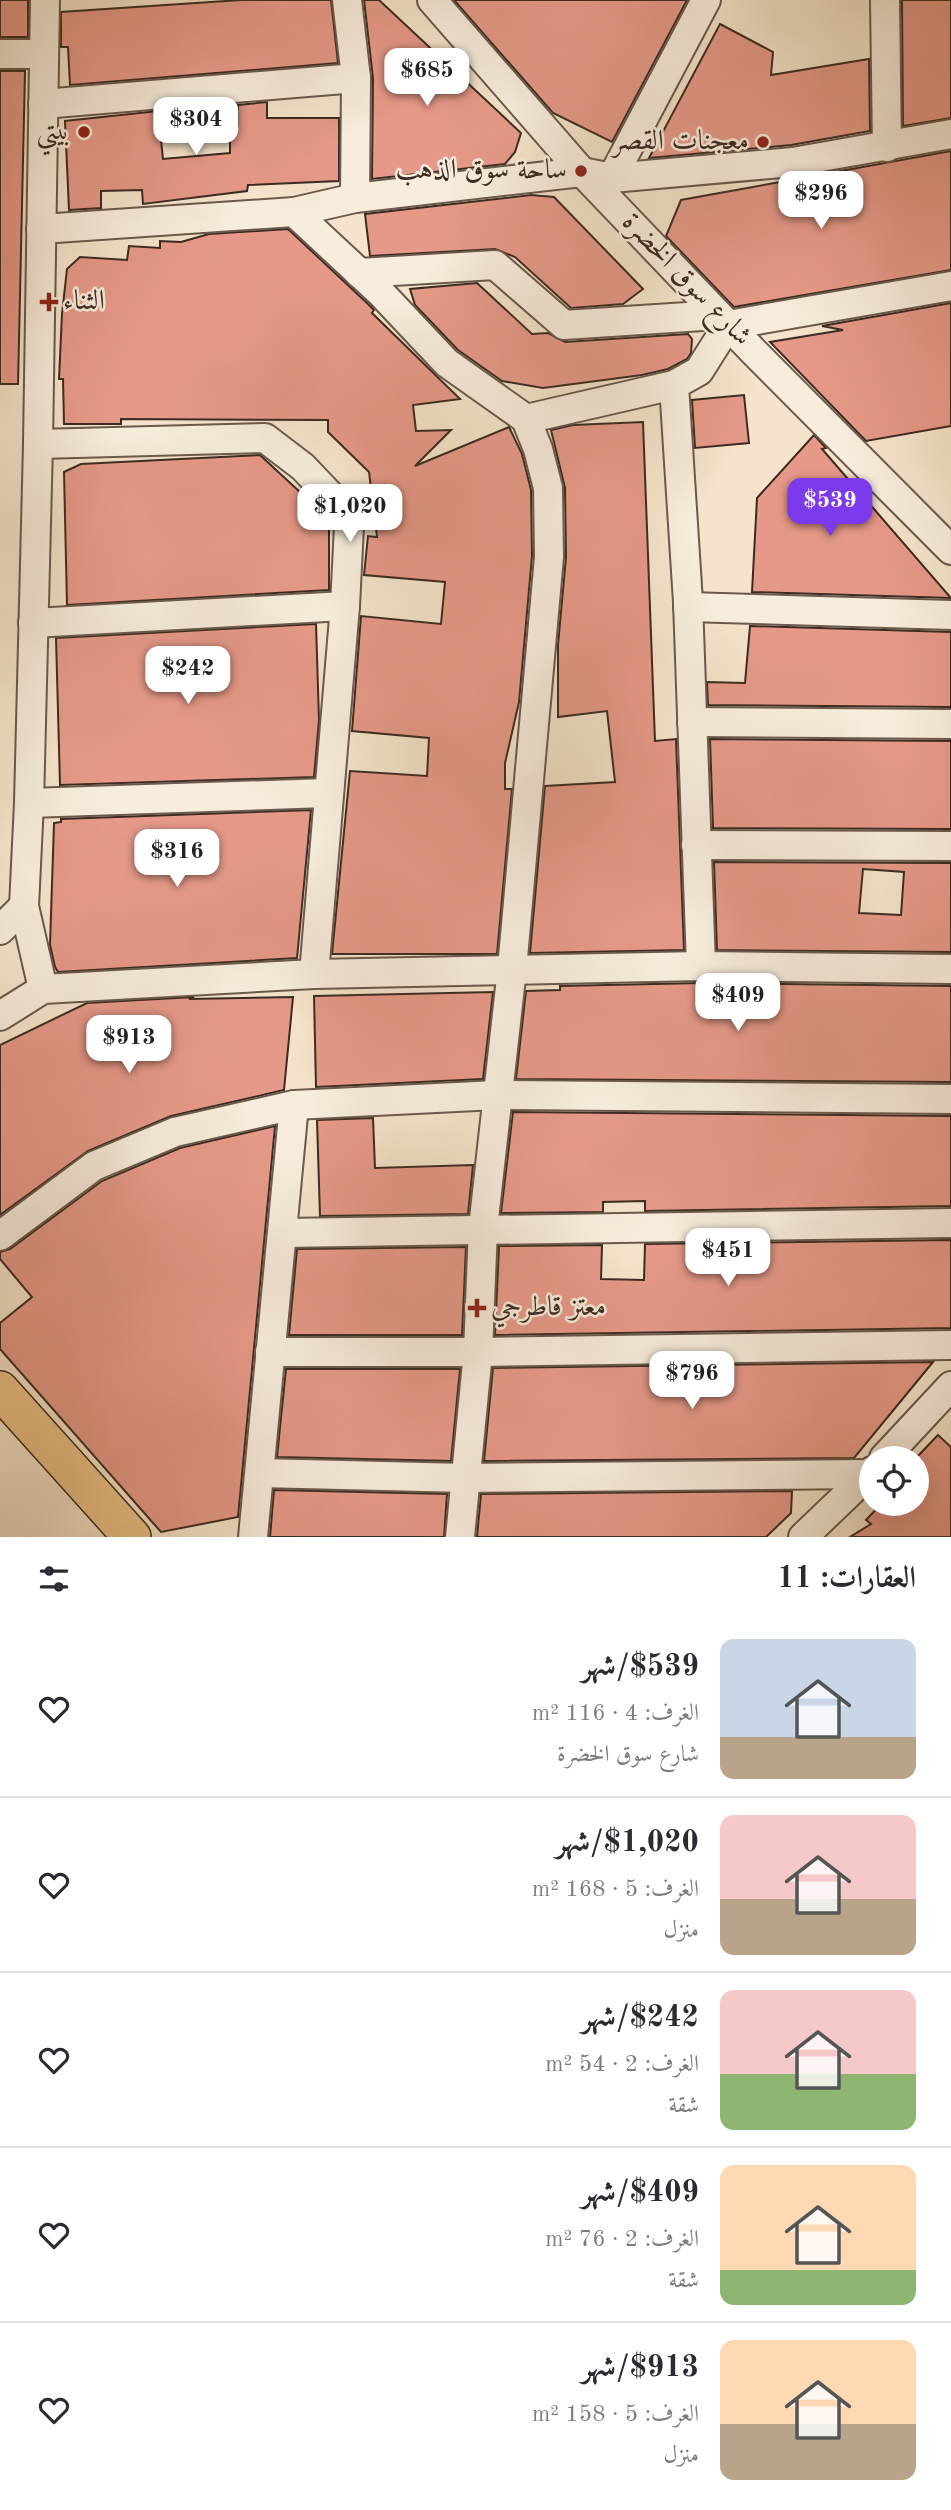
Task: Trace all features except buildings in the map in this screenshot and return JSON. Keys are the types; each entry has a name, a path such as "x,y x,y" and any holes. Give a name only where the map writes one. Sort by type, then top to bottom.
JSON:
{"main road":[{"path":"0,1390 132,1537"}],"street":[{"path":"43,989 23,906 29,803 38,444 45,0"},
{"path":"347,0 356,78 355,198"},
{"name":"شارع سوق الخضرة","path":"432,0 582,172 723,320 951,550"},
{"path":"612,178 706,0"},
{"path":"885,0 887,147"},
{"path":"0,54 44,54"},
{"path":"43,104 356,78"},
{"path":"41,229 294,212 355,198 582,172 612,178 793,162 951,134"},
{"path":"294,212 359,273 447,363 526,419 538,449 548,488 549,557 512,970 483,1228 478,1352 460,1537"},
{"path":"359,273 495,265 564,325 723,320 951,286"},
{"path":"526,419 674,385 699,371 723,320"},
{"path":"674,385 688,607 701,966"},
{"path":"38,444 265,438 303,467 342,508 349,526 345,606 327,793 314,974"},
{"path":"910,506 951,529"},
{"path":"33,623 345,606"},
{"path":"688,607 951,615"},
{"path":"692,722 951,724"},
{"path":"29,803 327,793"},
{"path":"696,845 951,846"},
{"path":"0,930 23,906"},
{"path":"0,1016 43,989 314,974 701,966 951,969"},
{"path":"0,1236 94,1166 175,1132 294,1105 498,1096 951,1099"},
{"path":"253,1537 294,1105"},
{"path":"283,1233 951,1223"},
{"path":"270,1352 478,1352 951,1345"},
{"path":"895,1446 951,1386"},
{"path":"260,1473 465,1478 859,1468"},
{"path":"803,1537 859,1483"}],"place":[{"name":"بيتي","path":"84,132"},
{"name":"معجنات القصر","path":"763,142"},
{"name":"ساحة سوق الذهب","path":"581,171"},
{"name":"الثناء","path":"49,302"},
{"name":"معتز قاطرجي","path":"477,1308"}]}
